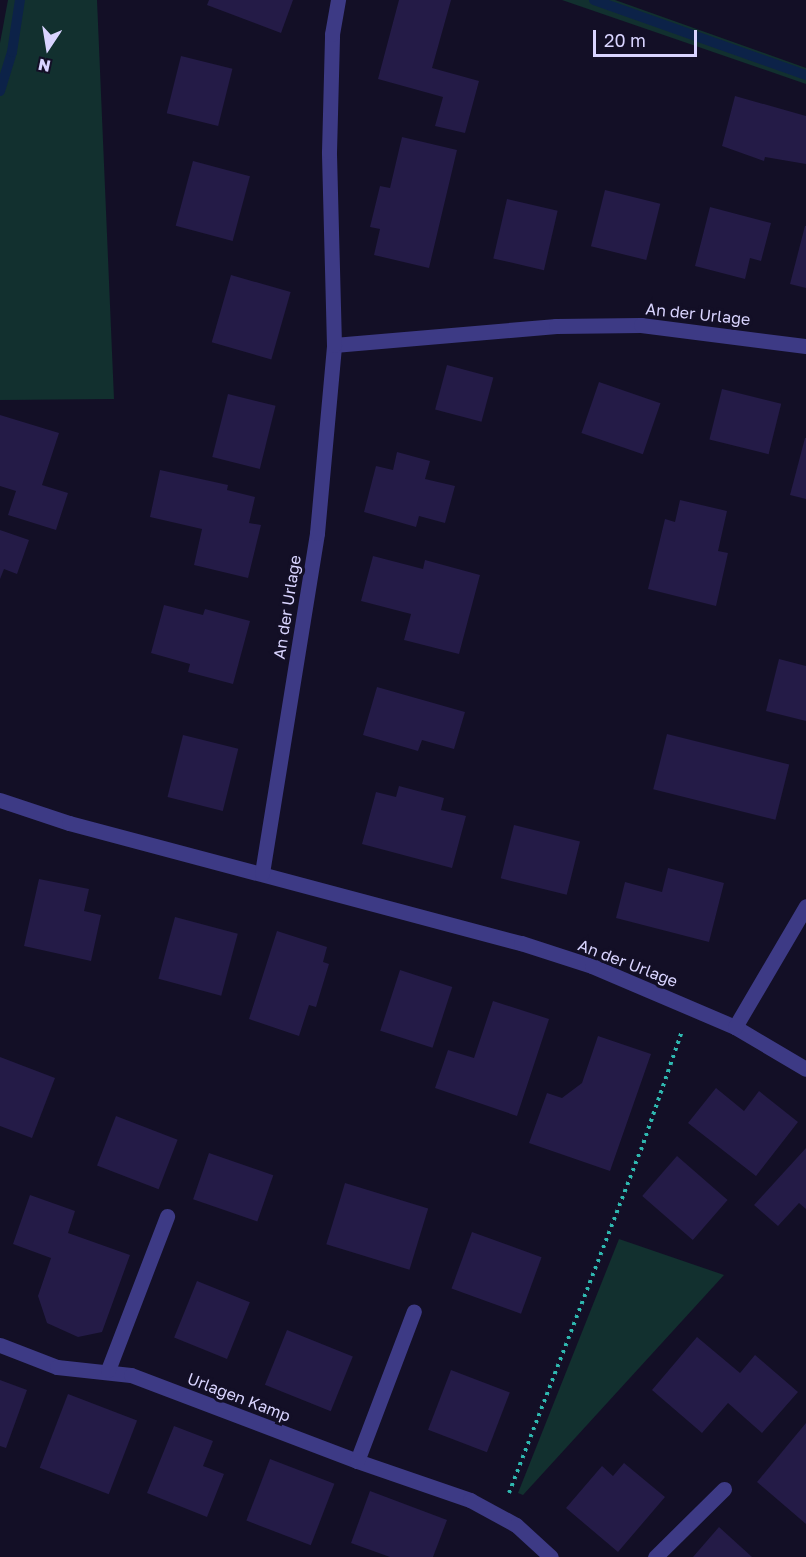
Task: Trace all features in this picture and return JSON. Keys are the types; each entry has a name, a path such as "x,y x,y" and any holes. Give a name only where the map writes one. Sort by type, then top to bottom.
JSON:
{"street":[{"name":"An der Urlage","path":"262,873 317,533 334,345 329,152 332,34 338,0"},
{"name":"An der Urlage","path":"334,345 556,326 641,325 806,346"},
{"name":"An der Urlage","path":"0,800 69,823 521,943 592,966 735,1027 806,1069"},
{"path":"735,1027 806,906"},
{"path":"108,1370 167,1216"},
{"path":"357,1461 414,1311"},
{"name":"Urlagen Kamp","path":"0,1345 57,1367 84,1372 108,1370 131,1375 357,1461 470,1500 500,1515 551,1557"},
{"path":"655,1557 724,1489"}],"path":[{"path":"500,1515 641,1150 690,1007"}],"green space":[{"path":"8,0 97,0 114,399 0,400 0,43"},
{"path":"562,0 615,0 806,68 806,84"},
{"path":"619,1239 724,1275 523,1495 518,1493"}],"building":[{"path":"209,0 293,0 281,33 207,5"},
{"path":"399,0 451,0 432,68 479,81 465,133 435,126 443,97 378,79"},
{"path":"181,56 232,69 218,126 167,113"},
{"path":"735,96 806,116 806,164 765,157 764,161 722,146"},
{"path":"402,137 457,150 429,268 374,255 380,229 370,227 380,186 390,188"},
{"path":"193,161 250,176 233,241 176,226"},
{"path":"605,190 660,204 646,260 591,246"},
{"path":"507,199 558,211 544,270 493,258"},
{"path":"710,207 771,223 761,261 750,258 745,279 695,266"},
{"path":"806,226 806,288 790,284"},
{"path":"231,275 291,292 271,359 212,342"},
{"path":"447,365 493,377 481,422 435,409"},
{"path":"599,382 660,403 643,454 581,433"},
{"path":"722,389 781,404 769,454 709,439"},
{"path":"228,394 276,406 260,469 212,457"},
{"path":"0,415 59,433 42,485 68,493 56,530 8,515 16,491 0,486"},
{"path":"806,438 806,499 790,495"},
{"path":"397,452 430,461 425,479 455,486 445,523 419,516 416,527 364,512 376,466 393,470"},
{"path":"160,470 228,485 227,490 255,497 249,523 261,525 248,578 194,565 202,529 150,517"},
{"path":"680,500 727,511 718,551 728,553 716,606 648,589 665,519 675,522"},
{"path":"0,530 29,540 17,574 4,569 0,579"},
{"path":"373,556 423,569 425,560 480,575 459,654 404,640 411,614 361,601"},
{"path":"164,605 203,615 205,609 250,621 233,684 188,672 190,664 151,653"},
{"path":"779,659 806,666 806,721 766,711"},
{"path":"377,687 465,712 454,749 422,740 418,751 363,735"},
{"path":"667,734 789,764 775,820 653,789"},
{"path":"183,735 238,749 223,811 168,797"},
{"path":"399,786 444,798 441,810 466,816 452,868 362,844 376,792 396,797"},
{"path":"514,825 580,841 567,895 501,878"},
{"path":"668,868 724,883 709,942 616,918 625,882 662,892"},
{"path":"39,879 89,889 84,911 101,915 91,961 24,946"},
{"path":"175,917 238,934 221,996 158,979"},
{"path":"277,931 327,947 323,962 329,964 316,1007 309,1005 299,1036 249,1019"},
{"path":"400,970 452,987 433,1048 380,1031"},
{"path":"493,1001 549,1019 517,1116 435,1088 448,1050 474,1058"},
{"path":"598,1036 651,1054 610,1171 529,1143 547,1093 562,1098 582,1083"},
{"path":"0,1057 55,1078 32,1138 0,1126"},
{"path":"716,1088 744,1111 759,1091 798,1122 756,1176 688,1123"},
{"path":"116,1116 178,1140 159,1189 97,1165"},
{"path":"806,1148 806,1209 799,1203 778,1226 754,1205"},
{"path":"209,1153 273,1175 257,1221 193,1199"},
{"path":"677,1156 728,1200 693,1240 642,1196"},
{"path":"345,1183 428,1208 409,1270 326,1244"},
{"path":"30,1195 75,1211 68,1233 130,1255 102,1332 78,1337 47,1323 38,1296 51,1258 13,1244"},
{"path":"472,1232 542,1257 521,1314 451,1288"},
{"path":"197,1281 250,1302 227,1359 174,1338"},
{"path":"287,1330 353,1357 331,1411 265,1385"},
{"path":"697,1337 740,1373 755,1355 798,1392 762,1433 728,1403 702,1433 652,1390"},
{"path":"451,1370 510,1393 487,1452 428,1430"},
{"path":"0,1380 27,1390 6,1448 0,1446"},
{"path":"68,1394 137,1421 109,1494 40,1468"},
{"path":"806,1423 806,1524 757,1482"},
{"path":"174,1426 213,1441 203,1466 224,1474 207,1517 147,1493"},
{"path":"270,1459 334,1484 311,1545 246,1521"},
{"path":"624,1463 665,1497 618,1552 566,1508 602,1466 613,1476"},
{"path":"370,1491 447,1520 433,1557 390,1557 351,1543"},
{"path":"719,1527 752,1557 693,1557"}],"waterway":[{"path":"0,91 12,52 20,0"},
{"path":"594,0 806,75"}]}
